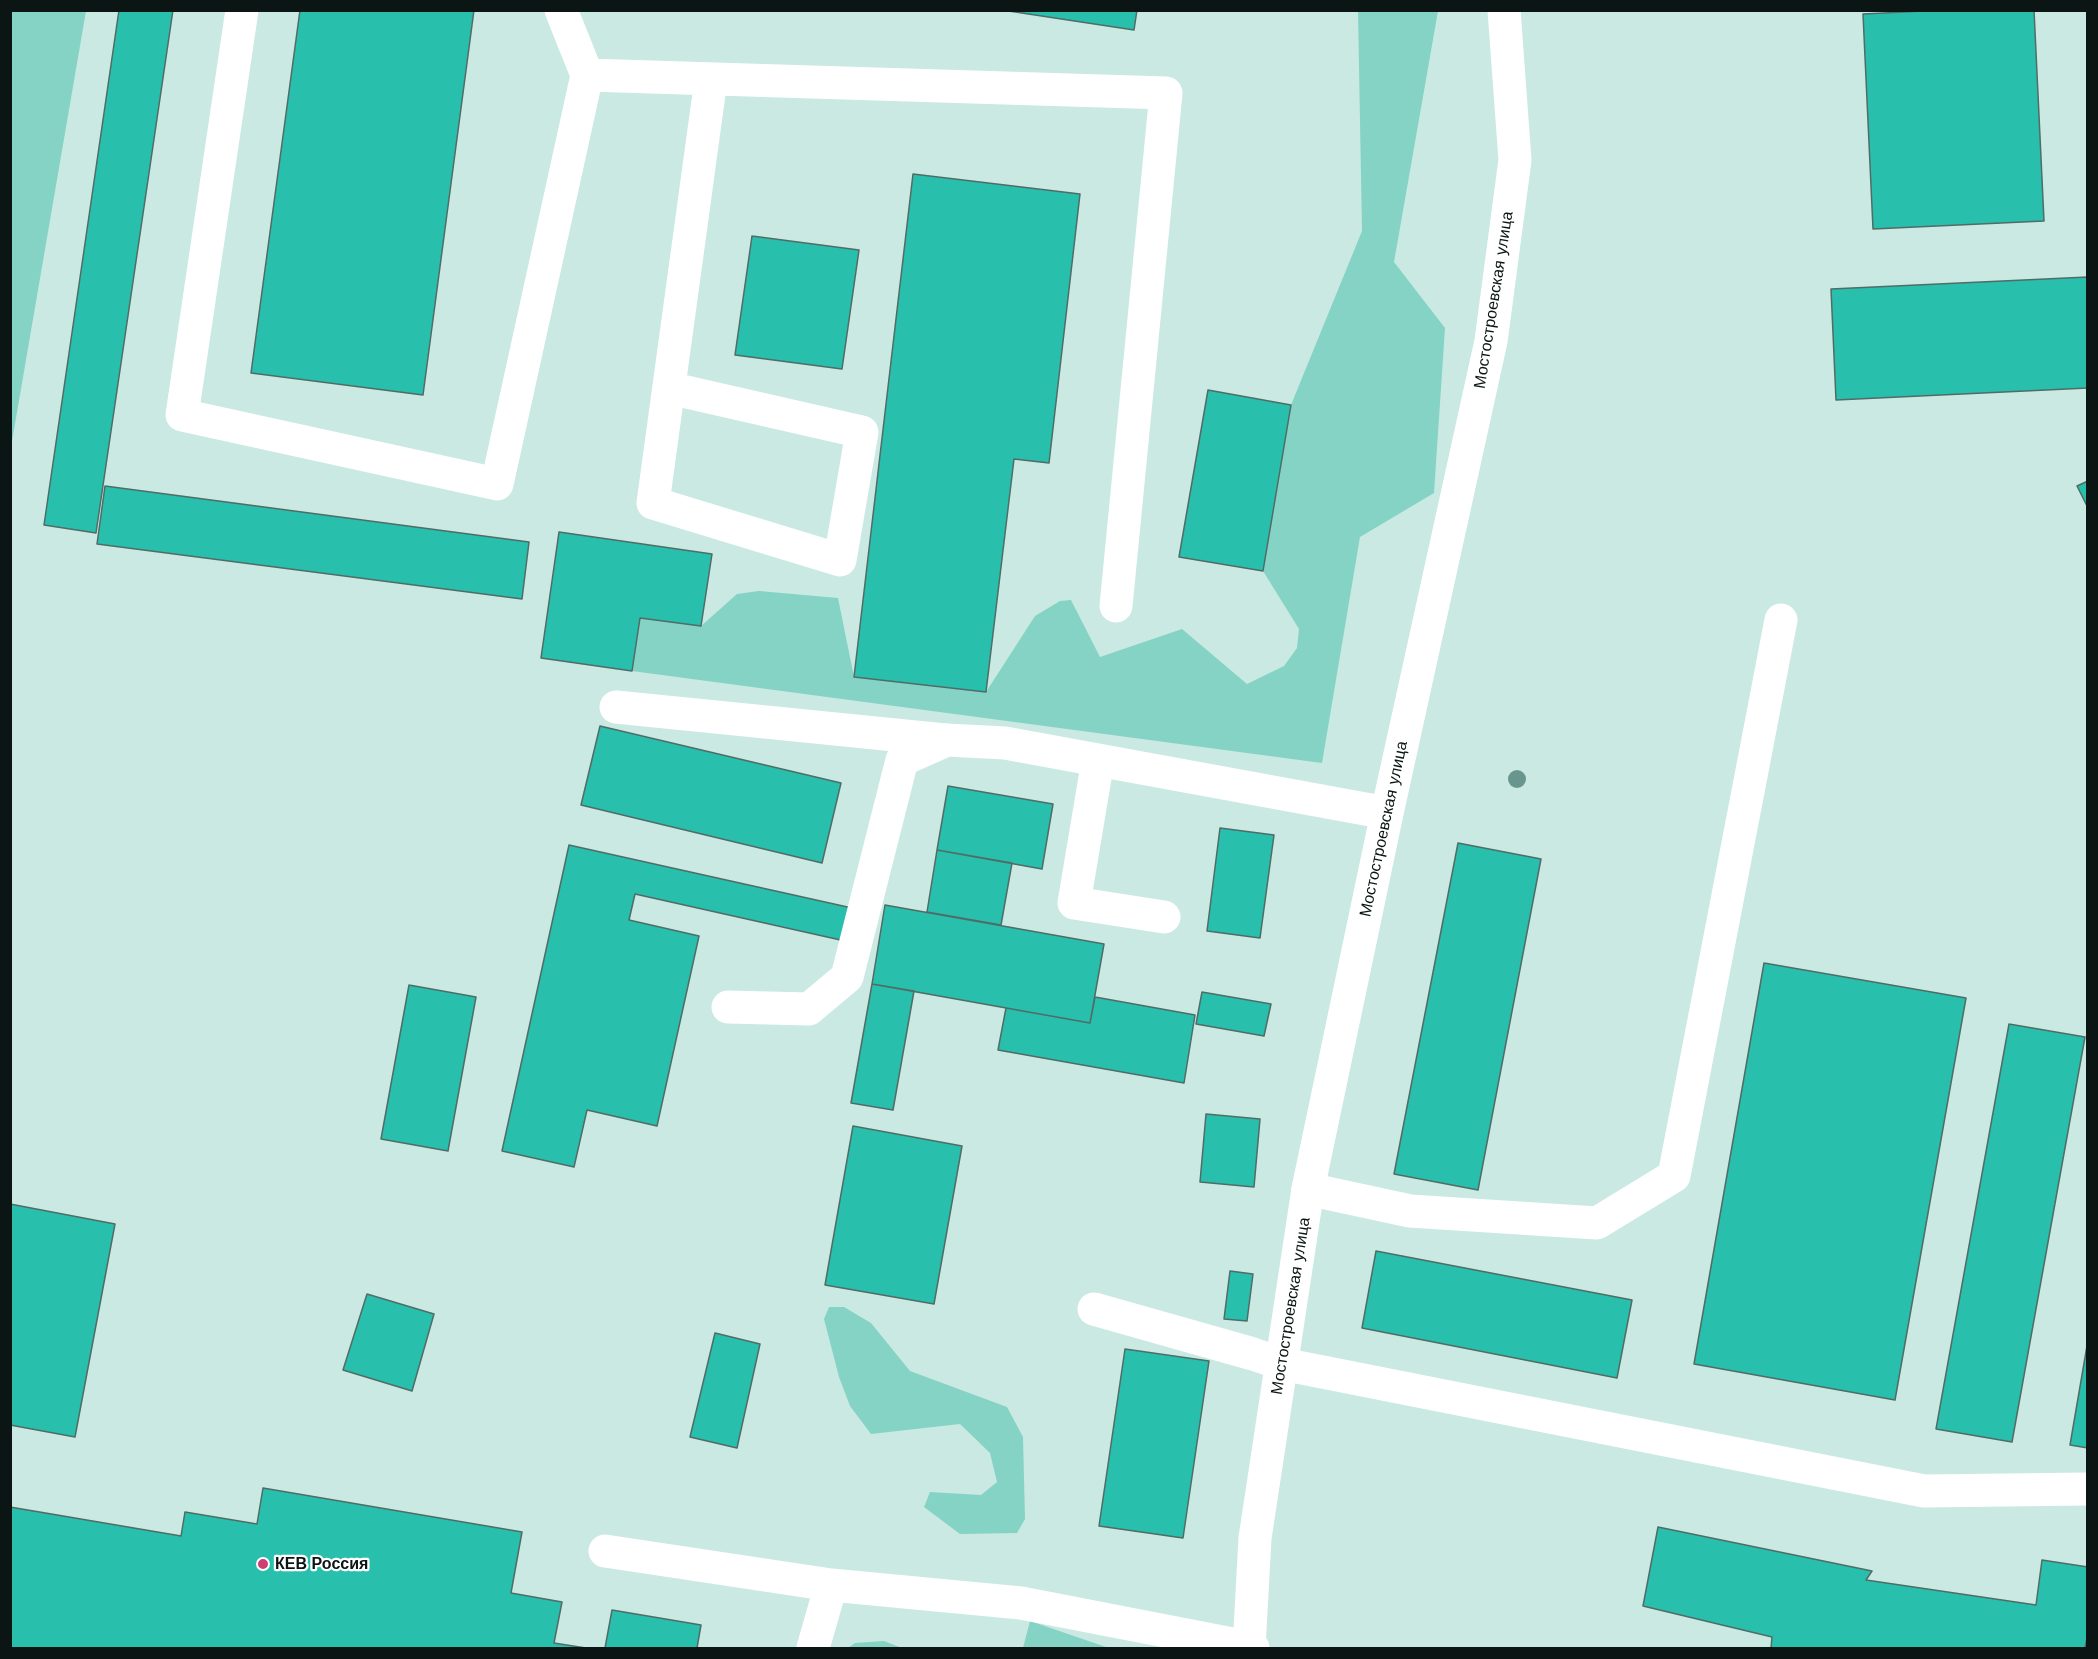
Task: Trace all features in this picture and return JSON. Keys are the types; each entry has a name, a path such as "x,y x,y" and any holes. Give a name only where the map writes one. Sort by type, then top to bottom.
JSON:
{"main road":[{"path":"242,10 182,415 497,484 587,75 561,10"},
{"name":"Мостостроевская улица","path":"1250,1648 1255,1538 1308,1189 1387,813 1491,341 1515,159 1504,10"},
{"path":"587,75 1166,93 1116,606"},
{"path":"669,388 862,432 840,560 653,503 711,79"},
{"path":"1308,1189 1410,1211 1597,1223 1674,1176 1781,621"},
{"path":"616,707 946,740 1005,743 1387,813"},
{"path":"728,1007 809,1008 847,976 902,760 946,740"},
{"path":"1098,760 1074,903 1164,917"},
{"path":"1094,1309 1282,1364 1924,1491 2088,1489"},
{"path":"605,1551 831,1585 1021,1604 1250,1648"},
{"path":"813,1648 831,1585"}],"green space":[{"path":"10,11 86,11 11,447"},
{"path":"1358,11 1438,11 1394,262 1445,328 1434,493 1360,537 1322,763 632,671 640,618 701,626 737,594 759,591 838,598 854,677 986,692 1035,616 1060,601 1071,600 1100,657 1182,629 1247,684 1284,666 1297,648 1299,629 1263,571 1291,405 1362,231"},
{"path":"829,1307 844,1307 871,1323 910,1371 1007,1407 1023,1437 1025,1519 1017,1533 960,1534 924,1507 930,1492 981,1495 997,1482 990,1453 960,1424 871,1434 850,1406 839,1377 824,1319"},
{"path":"1030,1621 1109,1648 1023,1648"},
{"path":"884,1641 902,1648 848,1648 855,1643"}],"building":[{"path":"119,10 173,10 96,533 44,525"},
{"path":"300,10 474,10 423,395 251,373"},
{"path":"1002,10 1137,10 1134,30"},
{"path":"1945,10 2034,10 2044,221 1873,229 1863,14"},
{"path":"913,174 1080,194 1049,463 1014,459 986,692 854,677"},
{"path":"752,236 859,250 842,369 735,355"},
{"path":"2088,277 2088,388 1836,400 1831,289"},
{"path":"1208,390 1291,405 1263,571 1179,557"},
{"path":"2088,481 2088,508 2077,486"},
{"path":"105,486 529,542 522,599 97,544"},
{"path":"559,532 712,554 701,626 640,618 632,671 541,658"},
{"path":"600,726 841,783 822,863 581,805"},
{"path":"948,786 1053,804 1042,869 937,850"},
{"path":"1220,828 1274,835 1260,938 1207,931"},
{"path":"1458,843 1541,859 1478,1190 1394,1174"},
{"path":"569,845 852,908 845,941 635,894 629,920 699,936 657,1126 587,1110 574,1167 502,1151"},
{"path":"937,850 1012,863 1001,925 927,912"},
{"path":"885,905 1104,944 1090,1023 872,984"},
{"path":"1764,963 1966,998 1895,1400 1694,1364"},
{"path":"872,984 914,991 893,1110 851,1103"},
{"path":"409,985 476,997 448,1151 381,1139"},
{"path":"1202,992 1271,1004 1264,1036 1196,1024"},
{"path":"1095,997 1195,1015 1184,1083 998,1050 1006,1008 1090,1023"},
{"path":"2009,1024 2085,1037 2012,1442 1936,1429"},
{"path":"1206,1114 1260,1119 1254,1187 1200,1182"},
{"path":"853,1126 962,1146 934,1304 825,1285"},
{"path":"10,1204 115,1224 75,1437 10,1425"},
{"path":"1376,1251 1632,1300 1617,1378 1362,1328"},
{"path":"1230,1271 1253,1274 1247,1321 1224,1319"},
{"path":"367,1294 434,1314 412,1391 343,1370"},
{"path":"715,1333 760,1344 737,1448 690,1437"},
{"path":"2088,1340 2088,1448 2070,1445"},
{"path":"1125,1349 1209,1361 1183,1538 1099,1526"},
{"name":"КЕВ Россия","path":"263,1488 522,1532 511,1593 562,1602 554,1643 586,1648 10,1648 10,1507 181,1536 185,1512 257,1524"},
{"path":"1658,1527 1872,1571 1866,1580 2036,1605 2042,1560 2088,1567 2088,1632 2085,1648 1771,1648 1772,1637 1643,1606"},
{"path":"612,1610 701,1625 697,1648 605,1648"}],"place":[{"name":"КЕВ Россия","path":"263,1564"}]}
